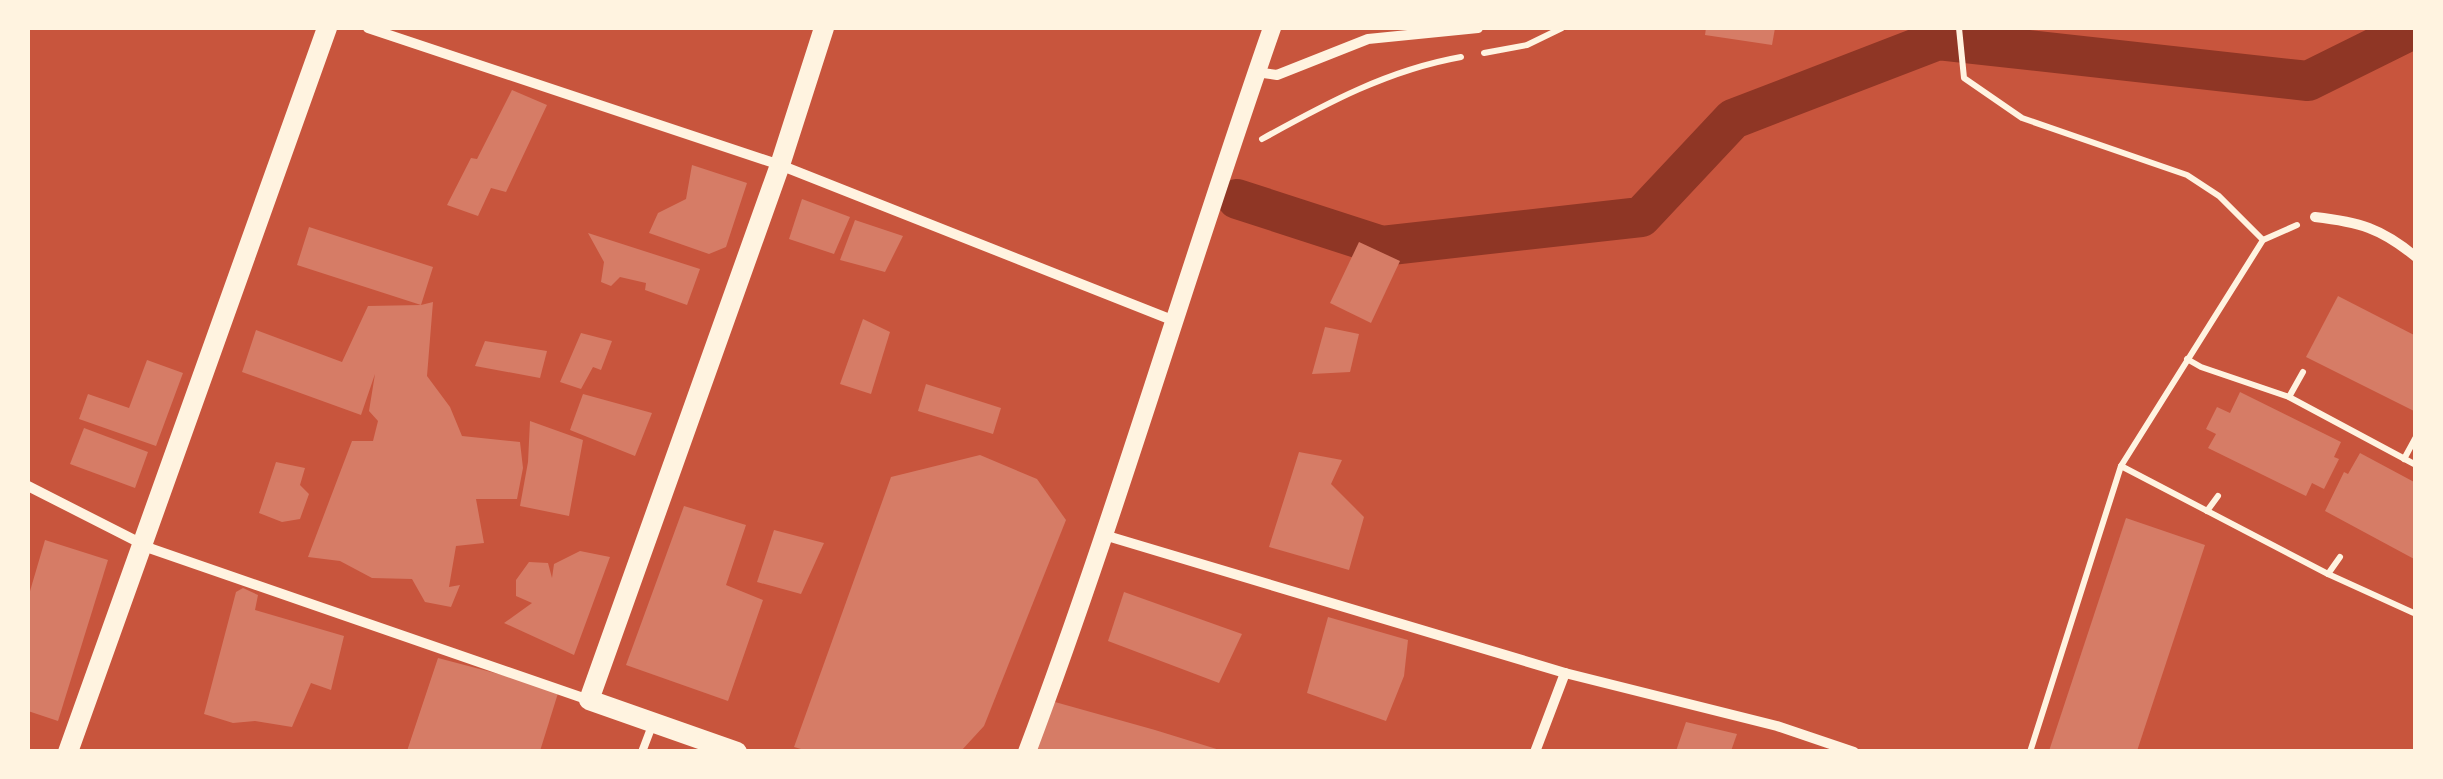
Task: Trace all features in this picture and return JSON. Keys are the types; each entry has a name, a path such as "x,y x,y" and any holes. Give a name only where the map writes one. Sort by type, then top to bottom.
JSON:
{"main road":[{"path":"68,752 327,28"},
{"path":"737,752 588,700 780,166 824,28"}],"street":[{"path":"368,28 780,166 1172,320"},
{"path":"1027,752 1104,536 1172,320 1272,28"},
{"path":"1256,72 1277,75 1368,39 1478,28"},
{"path":"2315,217 2357,222 2400,244 2416,257"},
{"path":"28,486 140,543 588,700"},
{"path":"1104,536 1565,673 1777,726 1854,752"},
{"path":"1535,752 1565,673"}],"lane":[{"path":"642,752 654,722"}],"path":[{"path":"1233,138 1255,142 1352,89 1419,64 1527,45 1562,28"},
{"path":"1959,28 1964,78 2022,118 2187,175 2219,196 2263,240"},
{"path":"2030,752 2121,466 2263,240 2315,217"},
{"path":"2187,359 2289,397 2416,465"},
{"path":"2289,397 2302,372"},
{"path":"2404,459 2416,438"},
{"path":"2121,466 2328,574 2416,614"},
{"path":"2207,510 2218,496"},
{"path":"2328,574 2340,557"}],"building":[{"path":"1706,28 1775,28 1772,45 1705,35"},
{"path":"512,90 547,105 506,192 491,188 478,216 447,205 471,158 477,159"},
{"path":"692,165 747,183 726,247 709,254 649,233 658,213 686,199"},
{"path":"802,199 850,217 834,254 789,239"},
{"path":"855,220 903,236 885,272 840,260"},
{"path":"309,227 433,267 421,305 297,265"},
{"path":"588,233 700,269 687,305 645,290 646,283 620,277 611,286 601,282 604,262"},
{"path":"1359,242 1400,261 1371,323 1330,303"},
{"path":"2338,296 2416,336 2416,412 2306,357"},
{"path":"433,302 427,376 450,407 462,436 520,442 523,468 517,499 476,499 484,543 456,546 449,587 460,585 451,607 425,602 412,579 372,578 340,561 308,557 352,441 373,441 378,421 369,411 375,374 361,415 242,372 256,330 342,362 368,306"},
{"path":"863,319 890,332 871,394 840,384"},
{"path":"1325,327 1359,334 1350,372 1312,374"},
{"path":"581,333 612,341 601,370 593,367 581,389 560,382"},
{"path":"485,341 547,351 540,378 475,366"},
{"path":"147,360 183,373 156,446 79,419 88,394 129,408"},
{"path":"926,384 1001,408 993,434 918,411"},
{"path":"2240,392 2341,442 2334,457 2339,459 2324,489 2312,483 2306,496 2208,448 2216,434 2206,429 2217,407 2230,413"},
{"path":"583,394 652,413 635,456 570,430"},
{"path":"530,421 583,440 569,516 520,506"},
{"path":"84,428 148,452 135,488 70,464"},
{"path":"1299,452 1342,460 1331,484 1364,517 1349,570 1269,547"},
{"path":"2360,453 2416,483 2416,560 2325,511 2344,472 2348,474"},
{"path":"980,455 1037,479 1066,520 984,726 961,751 808,751 794,747 891,477"},
{"path":"276,462 305,468 300,485 309,494 300,519 282,522 259,513"},
{"path":"684,506 746,525 726,585 763,600 728,701 626,665"},
{"path":"2126,518 2205,545 2137,751 2049,751"},
{"path":"774,530 824,543 801,594 757,582"},
{"path":"45,540 108,560 58,721 28,711 28,598"},
{"path":"580,551 610,557 574,655 504,623 532,603 516,596 516,580 529,562 548,563 552,578 554,564"},
{"path":"243,588 258,595 255,610 344,636 331,690 311,683 292,727 255,721 233,723 204,714 236,592"},
{"path":"1124,592 1242,634 1219,683 1108,641"},
{"path":"1328,617 1408,640 1404,676 1386,721 1307,693"},
{"path":"438,658 559,690 540,751 407,751"},
{"path":"1055,702 1155,730 1223,751 1035,751"},
{"path":"1686,722 1737,734 1731,751 1676,751"}],"waterway":[{"path":"1237,199 1382,246 1641,217 1733,119 1938,40 2308,81 2415,28"}]}
